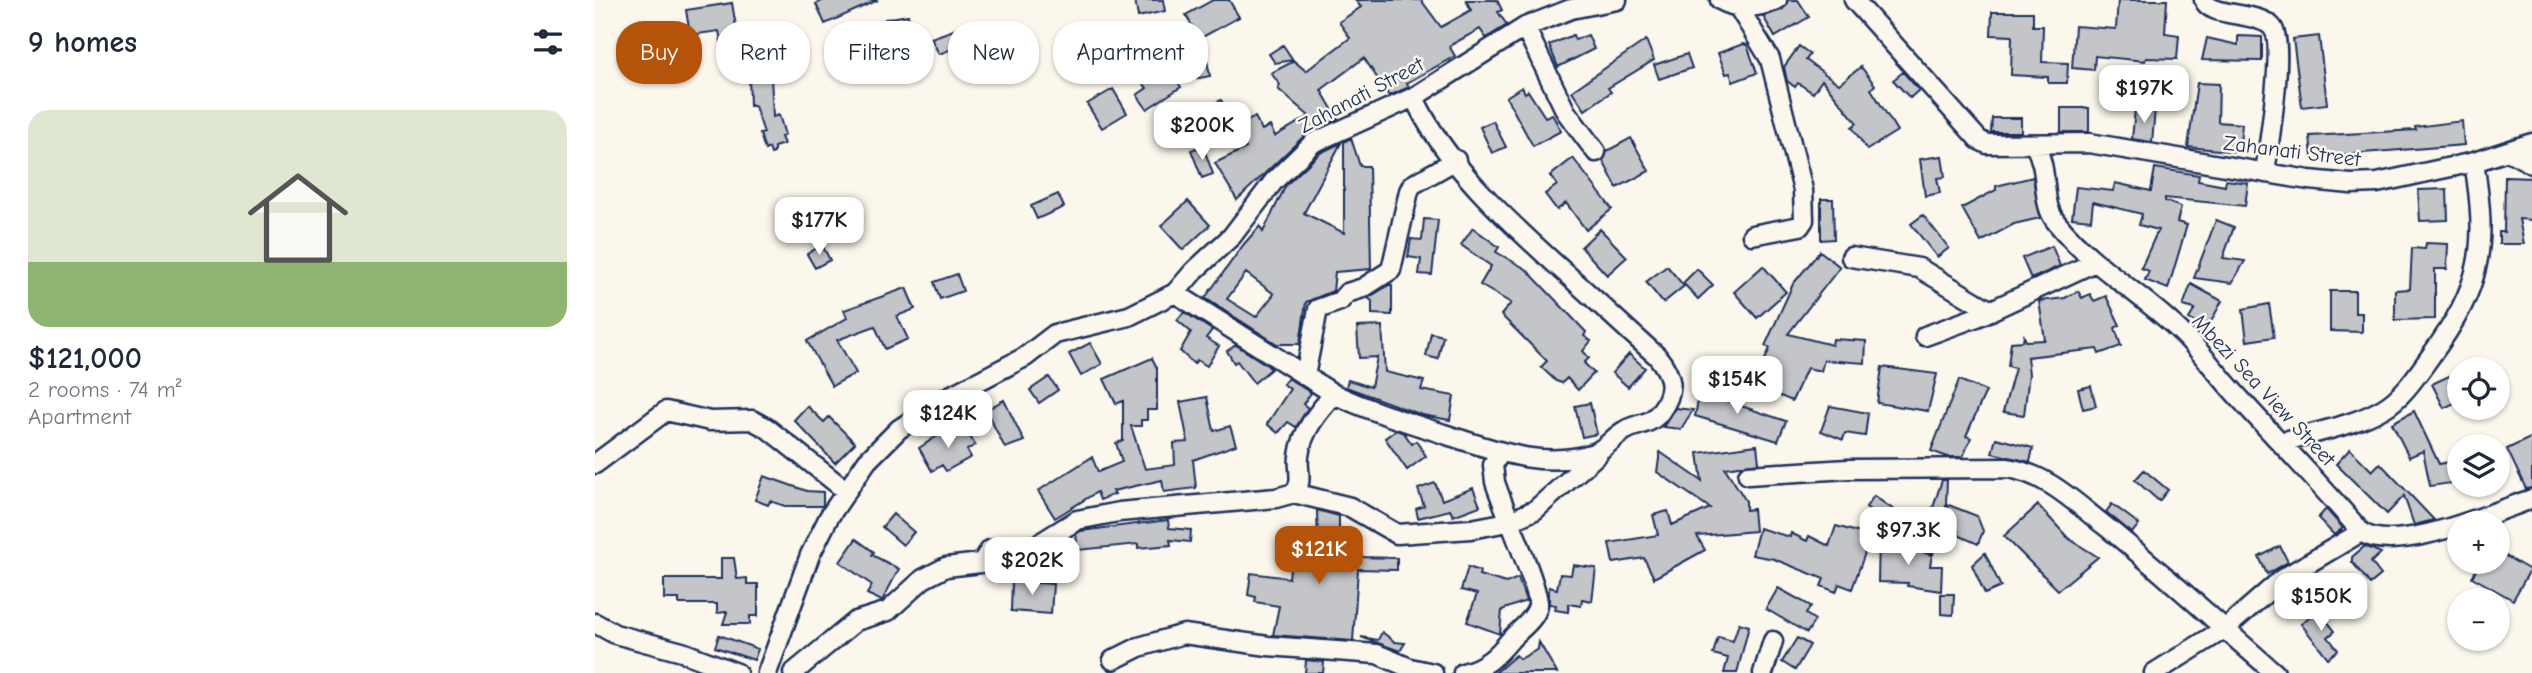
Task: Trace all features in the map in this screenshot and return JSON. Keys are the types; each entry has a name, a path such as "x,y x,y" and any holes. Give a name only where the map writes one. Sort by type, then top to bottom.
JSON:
{"street":[{"name":"Zahanati Street","path":"767,673 810,555 845,490 867,461 899,429 948,397 1024,357 1055,334 1129,316 1175,293 1194,271 1232,236 1274,181 1313,143 1414,97 1525,27 1569,4 1617,0"},
{"path":"1720,0 1760,7 1777,0"},
{"name":"Zahanati Street","path":"1854,0 1979,140 1998,146 2089,143 2321,181 2377,183 2474,162 2532,143"},
{"path":"2204,0 2212,9 2255,18 2272,26 2277,37 2277,74 2265,173"},
{"path":"1737,4 1770,59 1803,190 1804,220 1800,226 1752,235"},
{"path":"1525,27 1566,112 1596,152"},
{"path":"793,673 856,621 888,611 923,579 946,567 978,564 991,550 999,548 1024,551 1077,520 1108,514 1276,498 1294,493 1350,507 1397,534 1471,529 1508,522 1547,502 1584,464 1620,433 1651,422 1670,396 1672,385 1669,372 1657,356 1529,241 1456,160 1414,97"},
{"name":"Mbezi Sea View Street","path":"2033,144 2044,170 2047,208 2056,222 2095,262 2133,290 2184,335 2361,532"},
{"path":"2508,151 2532,164"},
{"path":"1305,376 1318,309 1340,302 1346,293 1363,288 1391,270 1412,185 1456,160"},
{"path":"2282,442 2347,423 2385,408 2408,386 2440,343 2472,288 2479,265 2482,230 2474,162"},
{"path":"1851,257 1919,268 1991,311"},
{"path":"1925,336 1991,311 2095,262"},
{"path":"1175,293 1334,394 1358,405 1500,453 1536,459 1559,459 1605,448"},
{"path":"1294,493 1300,482 1300,448 1315,415 1334,394"},
{"path":"595,464 666,411 710,421 753,420 767,428 845,490"},
{"path":"1463,673 1479,669 1492,660 1536,610 1536,593 1508,522 1493,473 1493,466 1500,453"},
{"path":"1748,475 1849,469 2008,468 2027,471 2066,494 2226,628 2275,673"},
{"path":"2154,673 2226,628 2282,579 2361,532 2375,540 2399,541 2532,499"},
{"path":"595,622 615,634 682,652 737,673"},
{"path":"1113,660 1139,647 1184,634 1278,647 1377,654 1410,668 1433,673"},
{"path":"1763,673 1773,641"},
{"path":"774,654 779,673"}],"building":[{"path":"824,0 878,0 832,21 824,22 816,4"},
{"path":"1135,0 1163,0 1165,11 1138,17"},
{"path":"1213,0 1229,0 1239,17 1208,34 1208,21 1189,21 1186,15"},
{"path":"1355,0 1421,0 1441,27 1471,10 1466,0 1497,0 1502,10 1498,12 1507,25 1486,38 1480,29 1449,46 1455,56 1407,83 1409,87 1389,96 1364,58 1321,90 1338,119 1305,135 1237,200 1215,163 1246,148 1235,127 1255,117 1262,130 1270,126 1275,136 1309,116 1278,89 1280,85 1271,73 1294,61 1306,71 1350,38 1339,22 1361,7"},
{"path":"1788,0 1798,0 1809,17 1775,37 1763,16 1782,10"},
{"path":"2118,0 2167,0 2165,33 2179,35 2177,59 2146,58 2145,61 2095,56 2094,70 2072,68 2075,26 2116,29"},
{"path":"732,3 735,21 716,21 716,31 702,33 702,21 688,21 686,10"},
{"path":"1992,12 2033,12 2033,26 2043,26 2042,62 2068,63 2067,83 2048,83 2048,77 2011,75 2012,36 1991,35"},
{"path":"908,15 909,21 885,21"},
{"path":"948,32 948,51 939,54 934,37"},
{"path":"1573,35 1575,40 1588,35 1594,49 1558,67 1549,45"},
{"path":"2238,36 2262,37 2262,61 2202,60 2207,38 2238,45"},
{"path":"2319,36 2327,104 2302,107 2293,39"},
{"path":"1646,40 1654,60 1608,88 1611,92 1585,110 1572,91"},
{"path":"1283,45 1293,60 1275,63 1269,54"},
{"path":"1747,45 1757,73 1733,82 1730,73 1726,74 1718,53"},
{"path":"1799,46 1810,54 1806,60 1839,84 1861,67 1875,85 1871,89 1897,131 1867,150 1852,127 1857,123 1822,80 1813,93 1798,83 1795,87 1787,81 1784,67"},
{"path":"1687,54 1692,68 1659,79 1654,65"},
{"path":"1903,72 1919,90 1910,98 1893,80"},
{"path":"2197,83 2219,84 2218,122 2242,124 2239,152 2188,147"},
{"path":"749,84 771,84 773,117 779,115 785,135 781,137 784,144 774,147 774,153 771,154 769,148 765,150 760,134 764,133 755,106 750,106"},
{"path":"1144,84 1179,84 1181,87 1147,109 1137,95 1147,88"},
{"path":"1522,87 1525,93 1528,91 1545,117 1552,114 1561,131 1533,146 1506,97"},
{"path":"1113,89 1127,113 1102,128 1087,104"},
{"path":"1221,100 1227,111 1195,128 1188,117"},
{"path":"2061,108 2089,108 2089,132 2061,132"},
{"path":"2135,109 2155,109 2152,142 2132,139"},
{"path":"1992,118 2021,118 2021,132 1991,132"},
{"path":"1493,121 1506,147 1492,153 1480,127"},
{"path":"2462,121 2464,145 2312,157 2310,136 2416,130 2415,127"},
{"path":"1351,138 1360,166 1369,166 1371,269 1335,272 1333,291 1306,302 1300,344 1277,344 1205,298 1260,226 1263,232 1286,185 1320,153 1341,143 1304,213 1344,233 1344,142","holes":["1246,273 1274,294 1256,317 1227,299"]},
{"path":"1631,138 1649,171 1617,188 1603,161 1607,151"},
{"path":"1203,146 1213,174 1202,178 1191,150"},
{"path":"1942,156 1945,177 1937,178 1940,193 1925,196 1920,159"},
{"path":"1573,158 1612,209 1586,230 1566,203 1557,210 1545,194 1557,185 1550,176"},
{"path":"2155,168 2199,175 2198,181 2225,186 2226,180 2248,183 2245,206 2165,198 2165,201 2181,207 2177,222 2187,225 2168,289 2145,280 2149,271 2141,268 2158,230 2139,225 2142,214 2093,202 2091,220 2072,218 2076,187 2113,191 2115,183 2151,191"},
{"path":"2033,177 2040,218 2014,224 1981,242 1962,208 1996,190 1996,186"},
{"path":"2505,177 2532,178 2532,220 2519,219 2524,244 2499,244 2499,232 2504,232"},
{"path":"2447,189 2448,220 2420,221 2418,190"},
{"path":"1058,194 1064,207 1037,219 1031,206"},
{"path":"1821,199 1833,199 1834,239 1821,240"},
{"path":"1188,201 1210,225 1183,250 1161,226"},
{"path":"1923,215 1949,248 1937,257 1911,224"},
{"path":"1424,219 1438,220 1432,275 1419,274 1421,259 1408,257 1411,239 1422,240"},
{"path":"2216,220 2234,227 2223,258 2245,261 2232,283 2194,278"},
{"path":"1473,228 1499,247 1496,252 1526,269 1586,332 1584,336 1591,341 1583,351 1589,358 1584,363 1594,373 1578,390 1567,378 1562,383 1556,381 1541,367 1547,361 1501,315 1511,303 1480,285 1491,266 1461,245"},
{"path":"1600,229 1627,257 1607,275 1581,247"},
{"path":"2426,243 2448,244 2447,269 2435,269 2435,319 2395,320 2395,290 2410,289 2412,248 2425,249"},
{"path":"822,245 830,260 815,268 807,254"},
{"path":"2052,246 2060,266 2031,279 2022,258"},
{"path":"1820,251 1840,267 1788,334 1832,345 1833,339 1866,341 1865,363 1824,360 1821,371 1807,368 1792,401 1754,385 1770,348 1765,346 1793,284"},
{"path":"1667,266 1684,286 1663,303 1646,282"},
{"path":"1763,266 1786,292 1757,318 1734,292"},
{"path":"1697,269 1713,285 1698,299 1683,283"},
{"path":"957,274 963,291 940,299 934,282"},
{"path":"2191,284 2222,301 2207,329 2189,319 2195,309 2183,306"},
{"path":"1392,285 1392,315 1372,314 1372,301 1368,298"},
{"path":"906,288 915,309 897,316 908,339 885,349 875,326 837,340 856,373 832,386 807,341 847,318 844,310"},
{"path":"2078,291 2082,298 2090,294 2094,301 2106,296 2120,325 2115,328 2121,346 2099,354 2097,349 2027,357 2029,374 2024,415 2003,412 2015,368 2008,366 2011,342 2023,341 2024,336 2026,341 2045,340 2039,301 2065,298"},
{"path":"2330,291 2355,291 2355,313 2362,313 2362,332 2330,331"},
{"path":"2269,304 2274,337 2247,341 2243,309"},
{"path":"1184,312 1212,330 1206,338 1219,346 1207,366 1197,360 1194,364 1180,351 1191,332 1177,320"},
{"path":"1382,326 1385,372 1424,381 1421,390 1454,396 1450,420 1422,415 1346,387 1348,380 1371,387 1377,357 1359,358 1357,327"},
{"path":"1431,333 1443,336 1438,359 1426,356"},
{"path":"1090,343 1102,364 1081,376 1069,354"},
{"path":"1236,345 1271,369 1254,383 1237,361 1234,363 1227,351"},
{"path":"1629,354 1645,368 1628,387 1612,373"},
{"path":"1152,358 1157,368 1157,410 1147,410 1147,420 1141,420 1141,426 1131,426 1145,469 1175,465 1174,443 1188,442 1180,402 1207,397 1214,431 1230,426 1236,445 1193,460 1196,488 1164,492 1162,480 1113,491 1115,494 1100,500 1097,492 1055,518 1038,491 1092,457 1098,472 1122,462 1116,443 1123,441 1123,401 1116,404 1104,379"},
{"path":"1882,367 1937,374 1928,411 1877,403"},
{"path":"1049,377 1058,390 1039,403 1030,390"},
{"path":"2447,377 2447,407 2444,408 2432,384"},
{"path":"1288,378 1311,393 1303,404 1308,408 1296,427 1288,422 1278,433 1267,424 1290,389 1283,384"},
{"path":"1959,380 1986,391 1966,436 1971,438 1963,457 1948,457 1931,451"},
{"path":"1701,385 1714,387 1712,396 1786,421 1778,441 1695,416"},
{"path":"2091,386 2096,406 2083,409 2078,389"},
{"path":"1004,400 1024,441 1005,448 986,410"},
{"path":"1590,403 1597,434 1582,437 1575,406"},
{"path":"807,406 824,422 829,417 855,443 835,463 794,420"},
{"path":"1830,406 1868,413 1865,436 1845,433 1843,440 1821,431"},
{"path":"1676,408 1693,410 1681,429 1663,427"},
{"path":"2414,411 2439,464 2447,462 2447,484 2430,486 2423,451 2409,457 2392,423"},
{"path":"965,428 975,445 967,450 971,457 946,471 942,465 932,471 919,448 948,429 952,436"},
{"path":"1396,430 1404,433 1412,444 1416,441 1426,456 1407,470 1385,438"},
{"path":"2532,437 2532,488 2526,489 2510,455 2510,448"},
{"path":"1996,438 2033,448 2030,462 1992,453"},
{"path":"1757,445 1759,463 1725,468 1746,501 1746,510 1753,509 1755,531 1697,536 1705,550 1654,578 1644,558 1613,563 1609,543 1658,535 1653,515 1668,511 1672,525 1710,508 1657,472 1660,452 1702,481 1698,453"},
{"path":"2350,449 2372,471 2380,463 2434,520 2414,525 2404,496 2387,514 2336,464"},
{"path":"2144,470 2168,490 2159,501 2135,480"},
{"path":"764,476 807,491 823,492 823,506 785,506 770,501 768,505 755,500"},
{"path":"1942,480 1947,480 1944,530 1938,527 1933,554 1879,517 1879,513 1878,516 1866,507 1874,496 1901,515 1928,523"},
{"path":"1435,483 1442,500 1473,488 1480,506 1453,516 1450,510 1418,518 1416,509 1424,506 1418,489"},
{"path":"1946,504 1977,516 1983,531 1978,544 1960,536"},
{"path":"2112,504 2139,524 2132,533 2106,512"},
{"path":"2038,505 2068,538 2098,557 2058,590 2004,536"},
{"path":"2326,509 2343,528 2334,535 2318,518"},
{"path":"1317,510 1339,516 1339,533 1348,531 1351,541 1357,540 1360,557 1397,558 1397,570 1358,569 1353,641 1273,635 1279,606 1255,602 1256,597 1248,595 1251,573 1289,578 1293,545 1318,548"},
{"path":"893,514 914,532 903,545 882,527"},
{"path":"1168,520 1169,528 1191,530 1190,542 1170,540 1171,545 1138,548 1138,544 1078,550 1076,534 1081,531"},
{"path":"1836,526 1871,536 1852,589 1839,584 1836,592 1821,586 1824,579 1774,559 1752,555 1759,528 1790,537 1791,533 1807,541 1809,536 1829,546"},
{"path":"856,539 874,552 872,555 899,569 882,601 867,594 872,585 840,562"},
{"path":"1879,539 1932,555 1930,566 1942,566 1941,591 1907,586 1908,583 1878,582"},
{"path":"2280,546 2288,562 2267,574 2259,557"},
{"path":"2365,546 2381,553 2371,562 2381,575 2370,584 2352,562 2352,557"},
{"path":"1985,553 2001,587 1985,594 1972,565"},
{"path":"721,558 734,558 737,579 747,578 747,584 758,584 758,616 750,616 750,624 723,624 727,612 717,613 717,604 679,604 679,599 664,599 664,579 721,579"},
{"path":"2510,558 2530,570 2513,600 2510,598 2510,588 2492,588 2472,577 2474,574 2510,574"},
{"path":"1573,565 1596,568 1592,601 1582,599 1581,606 1569,604 1568,612 1555,610 1556,605 1549,604 1549,587 1557,589 1560,574 1571,575"},
{"path":"1468,567 1480,571 1479,575 1506,583 1518,578 1526,601 1502,610 1500,634 1467,622 1477,594 1461,590"},
{"path":"1012,581 1053,584 1051,614 1011,611"},
{"path":"1778,588 1811,606 1806,614 1815,620 1807,633 1766,609"},
{"path":"1941,594 1954,594 1953,615 1941,614"},
{"path":"2318,610 2335,631 2328,637 2338,650 2328,658 2301,624"},
{"path":"1739,623 1749,626 1737,673 1724,673 1728,658 1713,654 1718,637 1733,641"},
{"path":"1382,632 1395,642 1405,643 1400,651 1361,637 1378,640"},
{"path":"719,635 758,649 754,660 715,647"},
{"path":"1797,638 1810,645 1795,670 1782,662"},
{"path":"1539,642 1557,673 1495,673 1516,655 1520,659 1538,649"},
{"path":"1306,660 1324,662 1323,673 1305,673"}]}
